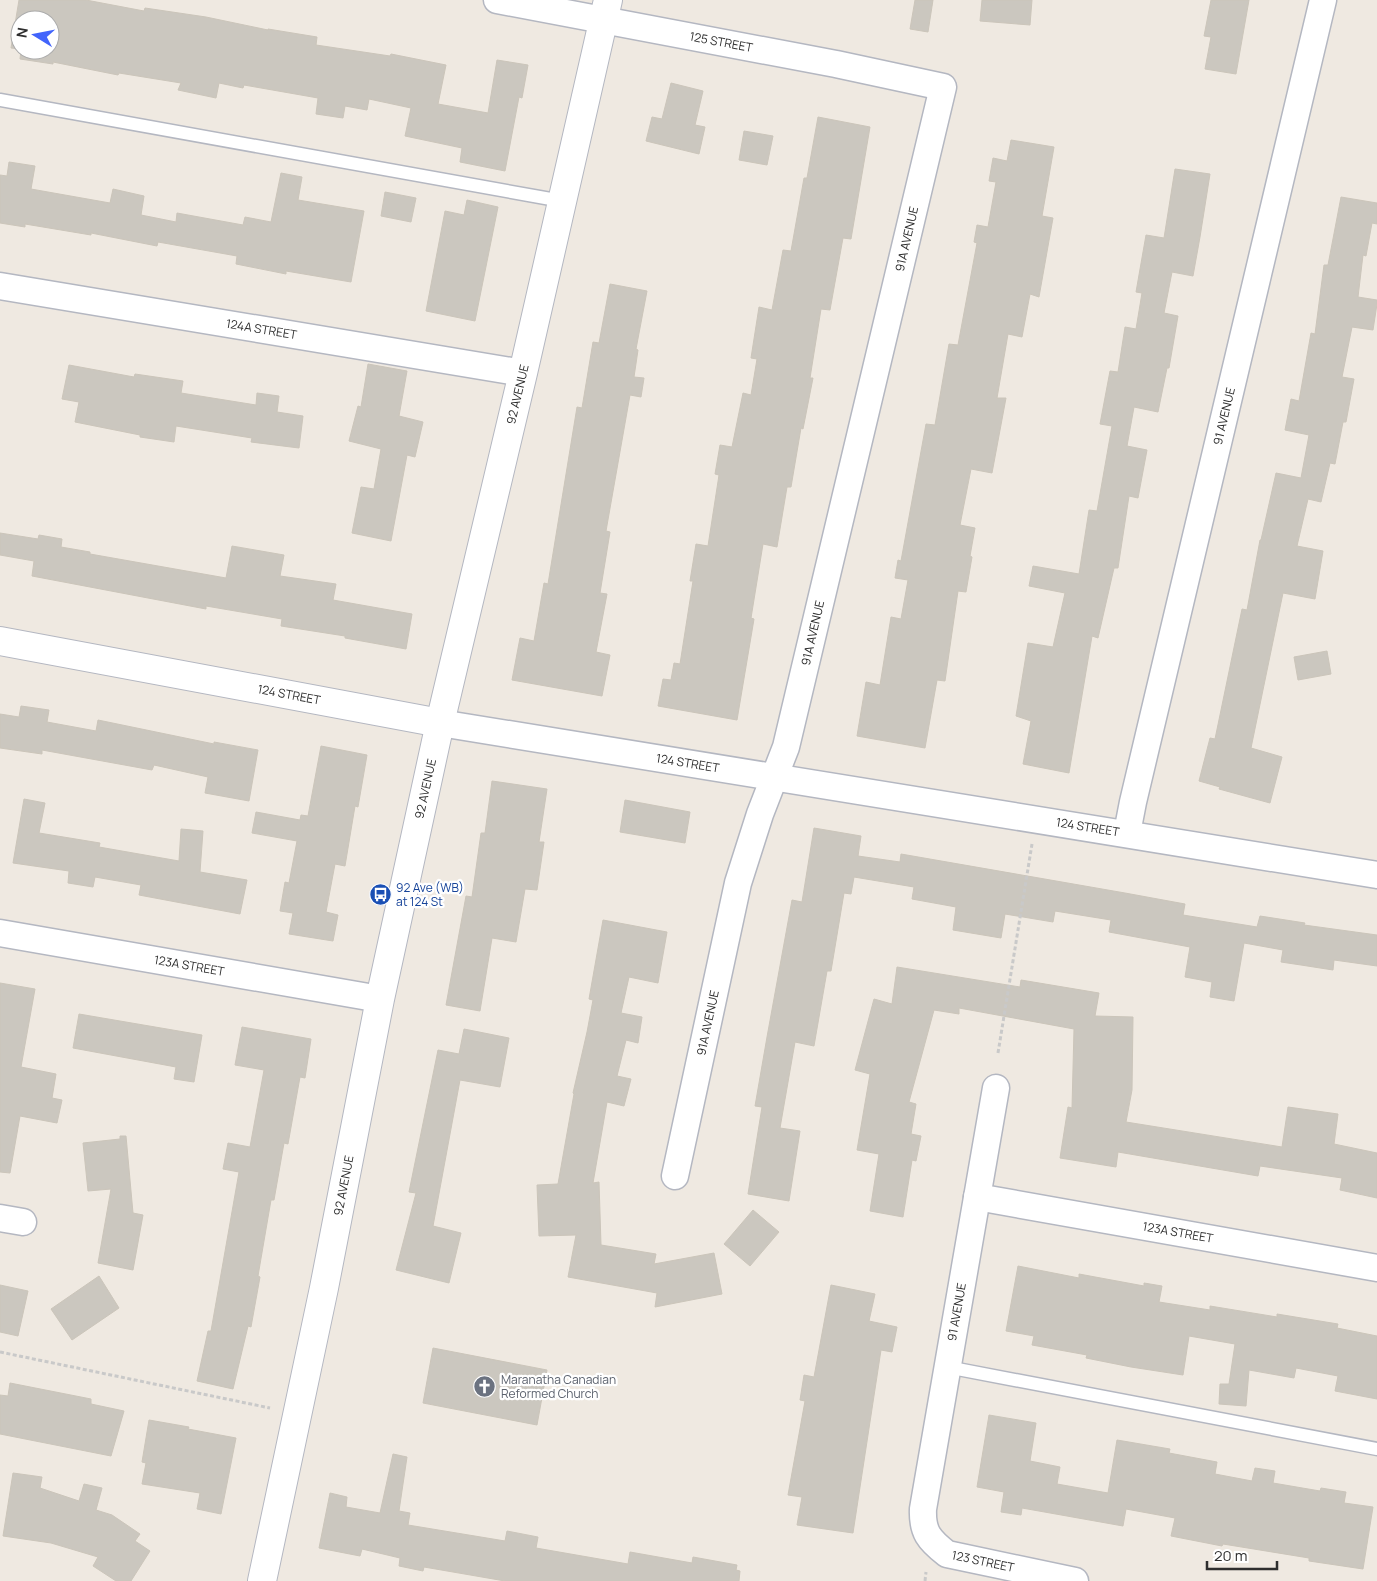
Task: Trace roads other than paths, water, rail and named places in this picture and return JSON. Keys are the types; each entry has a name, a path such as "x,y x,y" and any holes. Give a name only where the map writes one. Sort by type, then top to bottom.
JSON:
{"street":[{"name":"125 STREET","path":"497,0 605,10 943,87"},
{"name":"91 AVENUE","path":"1127,833 1137,783 1323,0"},
{"name":"92 AVENUE","path":"262,1581 324,1288 380,999 440,723 523,373 605,10"},
{"name":"91A AVENUE","path":"675,1176 738,882 760,814 789,737 943,87"},
{"name":"124A STREET","path":"0,286 523,373"},
{"name":"124 STREET","path":"0,641 440,723 1377,875"},
{"name":"123A STREET","path":"0,933 380,999"},
{"name":"91 AVENUE","path":"927,1535 923,1526 923,1509 996,1088"},
{"name":"123A STREET","path":"977,1197 1377,1268"},
{"name":"123 STREET","path":"927,1535 947,1554 1075,1581"}],"lane":[{"path":"0,100 562,201"},
{"path":"947,1367 1377,1449"}],"place":[{"name":"92 Ave (WB) at 124 St","path":"380,895"},
{"name":"Maranatha Canadian Reformed Church","path":"485,1387"}]}
